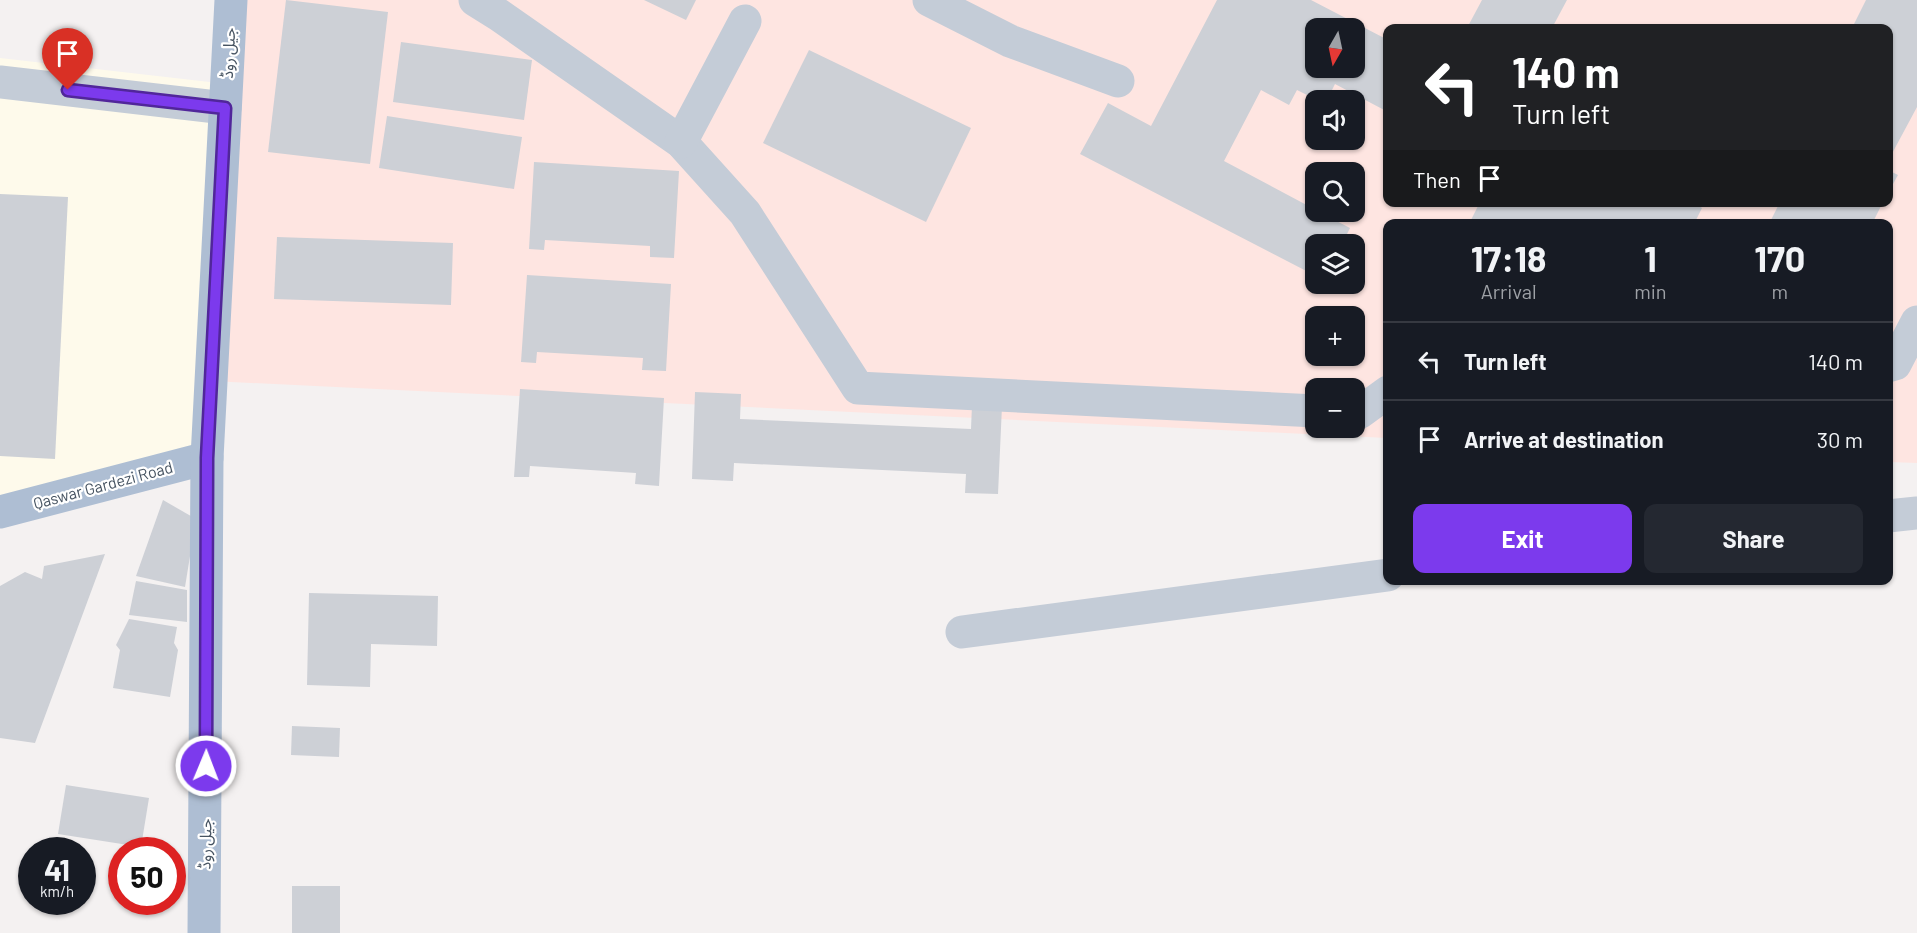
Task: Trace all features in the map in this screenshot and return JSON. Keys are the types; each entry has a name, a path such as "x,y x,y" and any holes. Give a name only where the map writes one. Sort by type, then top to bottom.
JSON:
{"main road":[{"name":"جیل روڈ","path":"204,933 207,458 231,0"},
{"name":"Qaswar Gardezi Road","path":"0,512 207,458"}],"street":[{"path":"929,0 1010,41 1118,81"},
{"path":"494,5 681,142 745,213 858,388 1305,410"},
{"path":"681,142 745,21"},
{"path":"0,81 225,108"},
{"path":"1893,365 1917,322"},
{"path":"1365,409 1383,396"},
{"path":"1893,515 1917,513"},
{"path":"962,632 1383,576"}],"shaded area":[{"path":"237,0 1917,0 1917,463 1893,462 1893,219 1383,219 1383,438 1365,437 1365,378 1305,378 1305,434 211,381"},
{"path":"0,58 227,84 207,458 0,513"}],"building":[{"path":"286,0 388,12 370,164 268,152"},
{"path":"644,0 696,0 686,20"},
{"path":"1217,0 1311,0 1346,18 1305,18 1305,78 1365,78 1365,28 1383,37 1383,109 1365,100 1365,90 1346,90 1335,84 1332,90 1305,90 1305,94 1297,90 1289,105 1261,90 1224,161 1305,204 1305,222 1338,222 1350,228 1347,234 1305,234 1305,270 1080,154 1108,103 1151,126"},
{"path":"1482,0 1567,0 1554,24 1469,24"},
{"path":"1866,0 1917,0 1917,107 1893,152 1893,24 1854,24"},
{"path":"401,42 532,60 524,120 393,102"},
{"path":"809,50 971,128 926,222 763,143"},
{"path":"387,116 522,137 514,189 379,168"},
{"path":"534,162 679,171 674,258 650,257 650,246 545,240 544,250 529,249"},
{"path":"1893,172 1898,175 1893,184"},
{"path":"0,194 68,197 55,459 0,456"},
{"path":"1478,207 1702,208 1696,219 1472,219"},
{"path":"1778,207 1880,207 1874,219 1772,219"},
{"path":"277,237 453,243 451,305 274,299"},
{"path":"527,275 671,284 666,371 642,370 643,358 537,352 536,363 521,362"},
{"path":"520,389 664,398 659,486 635,484 636,473 530,466 529,477 514,477"},
{"path":"695,392 741,394 740,419 971,429 972,405 1002,406 998,494 965,493 966,474 734,463 733,481 692,479"},
{"path":"163,500 196,519 185,587 136,576"},
{"path":"105,554 35,743 0,738 0,586 25,572 42,579 44,566"},
{"path":"136,581 187,590 187,622 129,615"},
{"path":"309,593 438,596 437,646 371,644 370,687 307,685"},
{"path":"129,619 177,627 174,643 178,650 170,697 113,688 120,650 116,645"},
{"path":"292,726 340,728 339,757 291,755"},
{"path":"66,785 149,798 143,837 108,837 108,842 96,840 96,837 58,834"},
{"path":"292,886 340,886 340,933 292,933"}],"route":[{"path":"68,90 225,108 207,458 206,766"}]}
